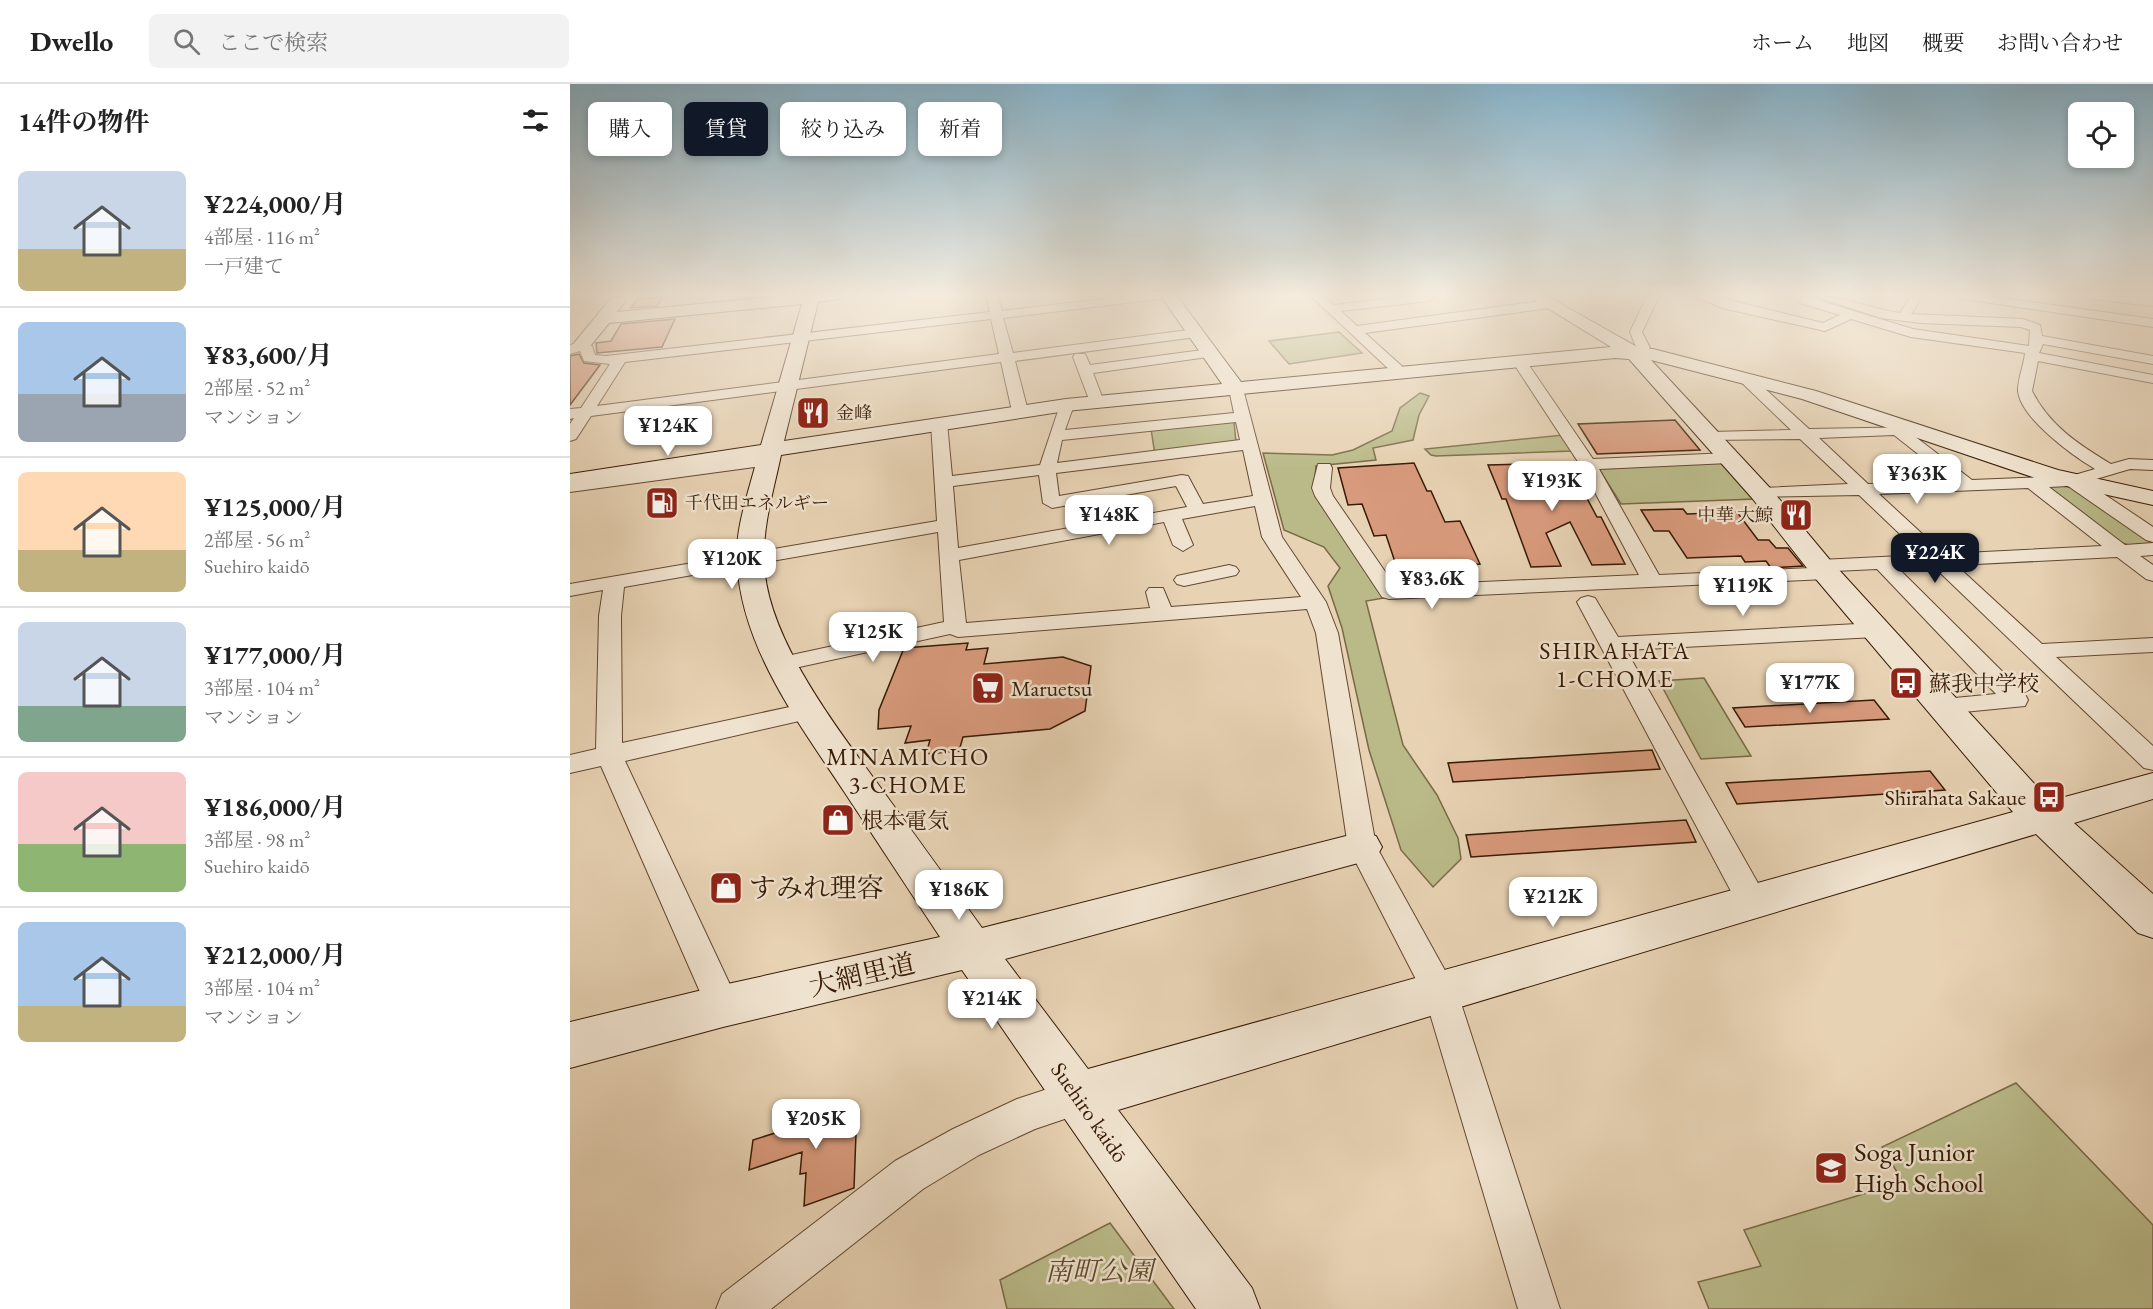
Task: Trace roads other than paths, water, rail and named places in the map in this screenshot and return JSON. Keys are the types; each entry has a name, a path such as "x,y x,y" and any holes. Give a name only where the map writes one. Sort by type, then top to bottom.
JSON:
{"street":[{"path":"588,353 589,358 621,358 664,353"},
{"name":"Suehiro kaidō","path":"795,353 763,456 750,560 759,611 781,664 808,711 972,950 1081,1096 1147,1195 1231,1309"},
{"path":"1006,353 1020,411"},
{"path":"577,414 1045,353"},
{"path":"1079,353 1097,402"},
{"path":"1085,370 1209,353"},
{"path":"1210,353 1236,388 1272,537 1315,602 1327,633 1362,847 1442,994 1539,1309"},
{"path":"1381,353 1400,372"},
{"path":"570,487 763,456 939,423 1066,405 1603,353"},
{"path":"1635,353 1730,458 1823,569 2041,818 2153,920"},
{"path":"1639,353 1824,399 1907,430 2072,481 2153,498"},
{"path":"2033,353 2025,391 2036,412 2063,440 2107,469"},
{"path":"2053,353 2153,379"},
{"path":"2103,353 2153,360"},
{"path":"2124,373 2129,362 2127,355"},
{"path":"570,436 577,414 621,358"},
{"path":"1520,361 1589,464 1630,532 1652,581"},
{"path":"1745,378 2153,761"},
{"path":"1066,405 1047,470 1046,487 1052,503 1182,480 1198,512"},
{"path":"1056,436 1244,417"},
{"path":"939,423 945,483 947,556 955,626 958,630 1315,602"},
{"path":"1711,437 1907,430 1968,485"},
{"path":"945,483 1249,444"},
{"path":"570,481 763,456"},
{"path":"1589,464 1730,458"},
{"path":"1761,494 2072,481 2129,464 2153,465"},
{"path":"1324,468 1322,488 1324,496 1389,592 1652,581 1823,569 1882,562 2153,549"},
{"path":"2072,481 2153,536"},
{"path":"2031,482 2153,575"},
{"path":"947,556 1264,499"},
{"path":"1171,516 1183,545"},
{"path":"570,590 945,525"},
{"path":"1882,562 2016,700 1943,706"},
{"path":"1221,610 1193,578 1229,571"},
{"path":"614,583 610,616 609,755 723,1006"},
{"path":"1156,592 1163,615"},
{"path":"1588,602 1752,901"},
{"path":"781,664 955,626"},
{"path":"1611,644 1876,630"},
{"path":"2036,651 2153,645"},
{"path":"570,764 808,711"},
{"path":"737,1309 909,1175 966,1142 1030,1112 2153,786"},
{"name":"大網里道","path":"570,1045 723,1006 972,950 1362,847"}],"place":[{"name":"金峰","path":"813,413"},
{"name":"千代田エネルギー","path":"662,503"},
{"name":"中華 大鯨","path":"1796,515"},
{"name":"蘇我中学校","path":"1906,683"},
{"name":"Maruetsu","path":"988,688"},
{"name":"Shirahata Sakaue","path":"2049,797"},
{"name":"根本電気","path":"838,820"},
{"name":"すみれ理容","path":"726,888"},
{"name":"Soga Junior High School","path":"1831,1168"}],"district":[{"name":"SHIRAHATA 1-CHOME","path":"1615,665"},
{"name":"MINAMICHO 3-CHOME","path":"908,771"}],"park label":[{"name":"南町公園","path":"1099,1271"}]}
